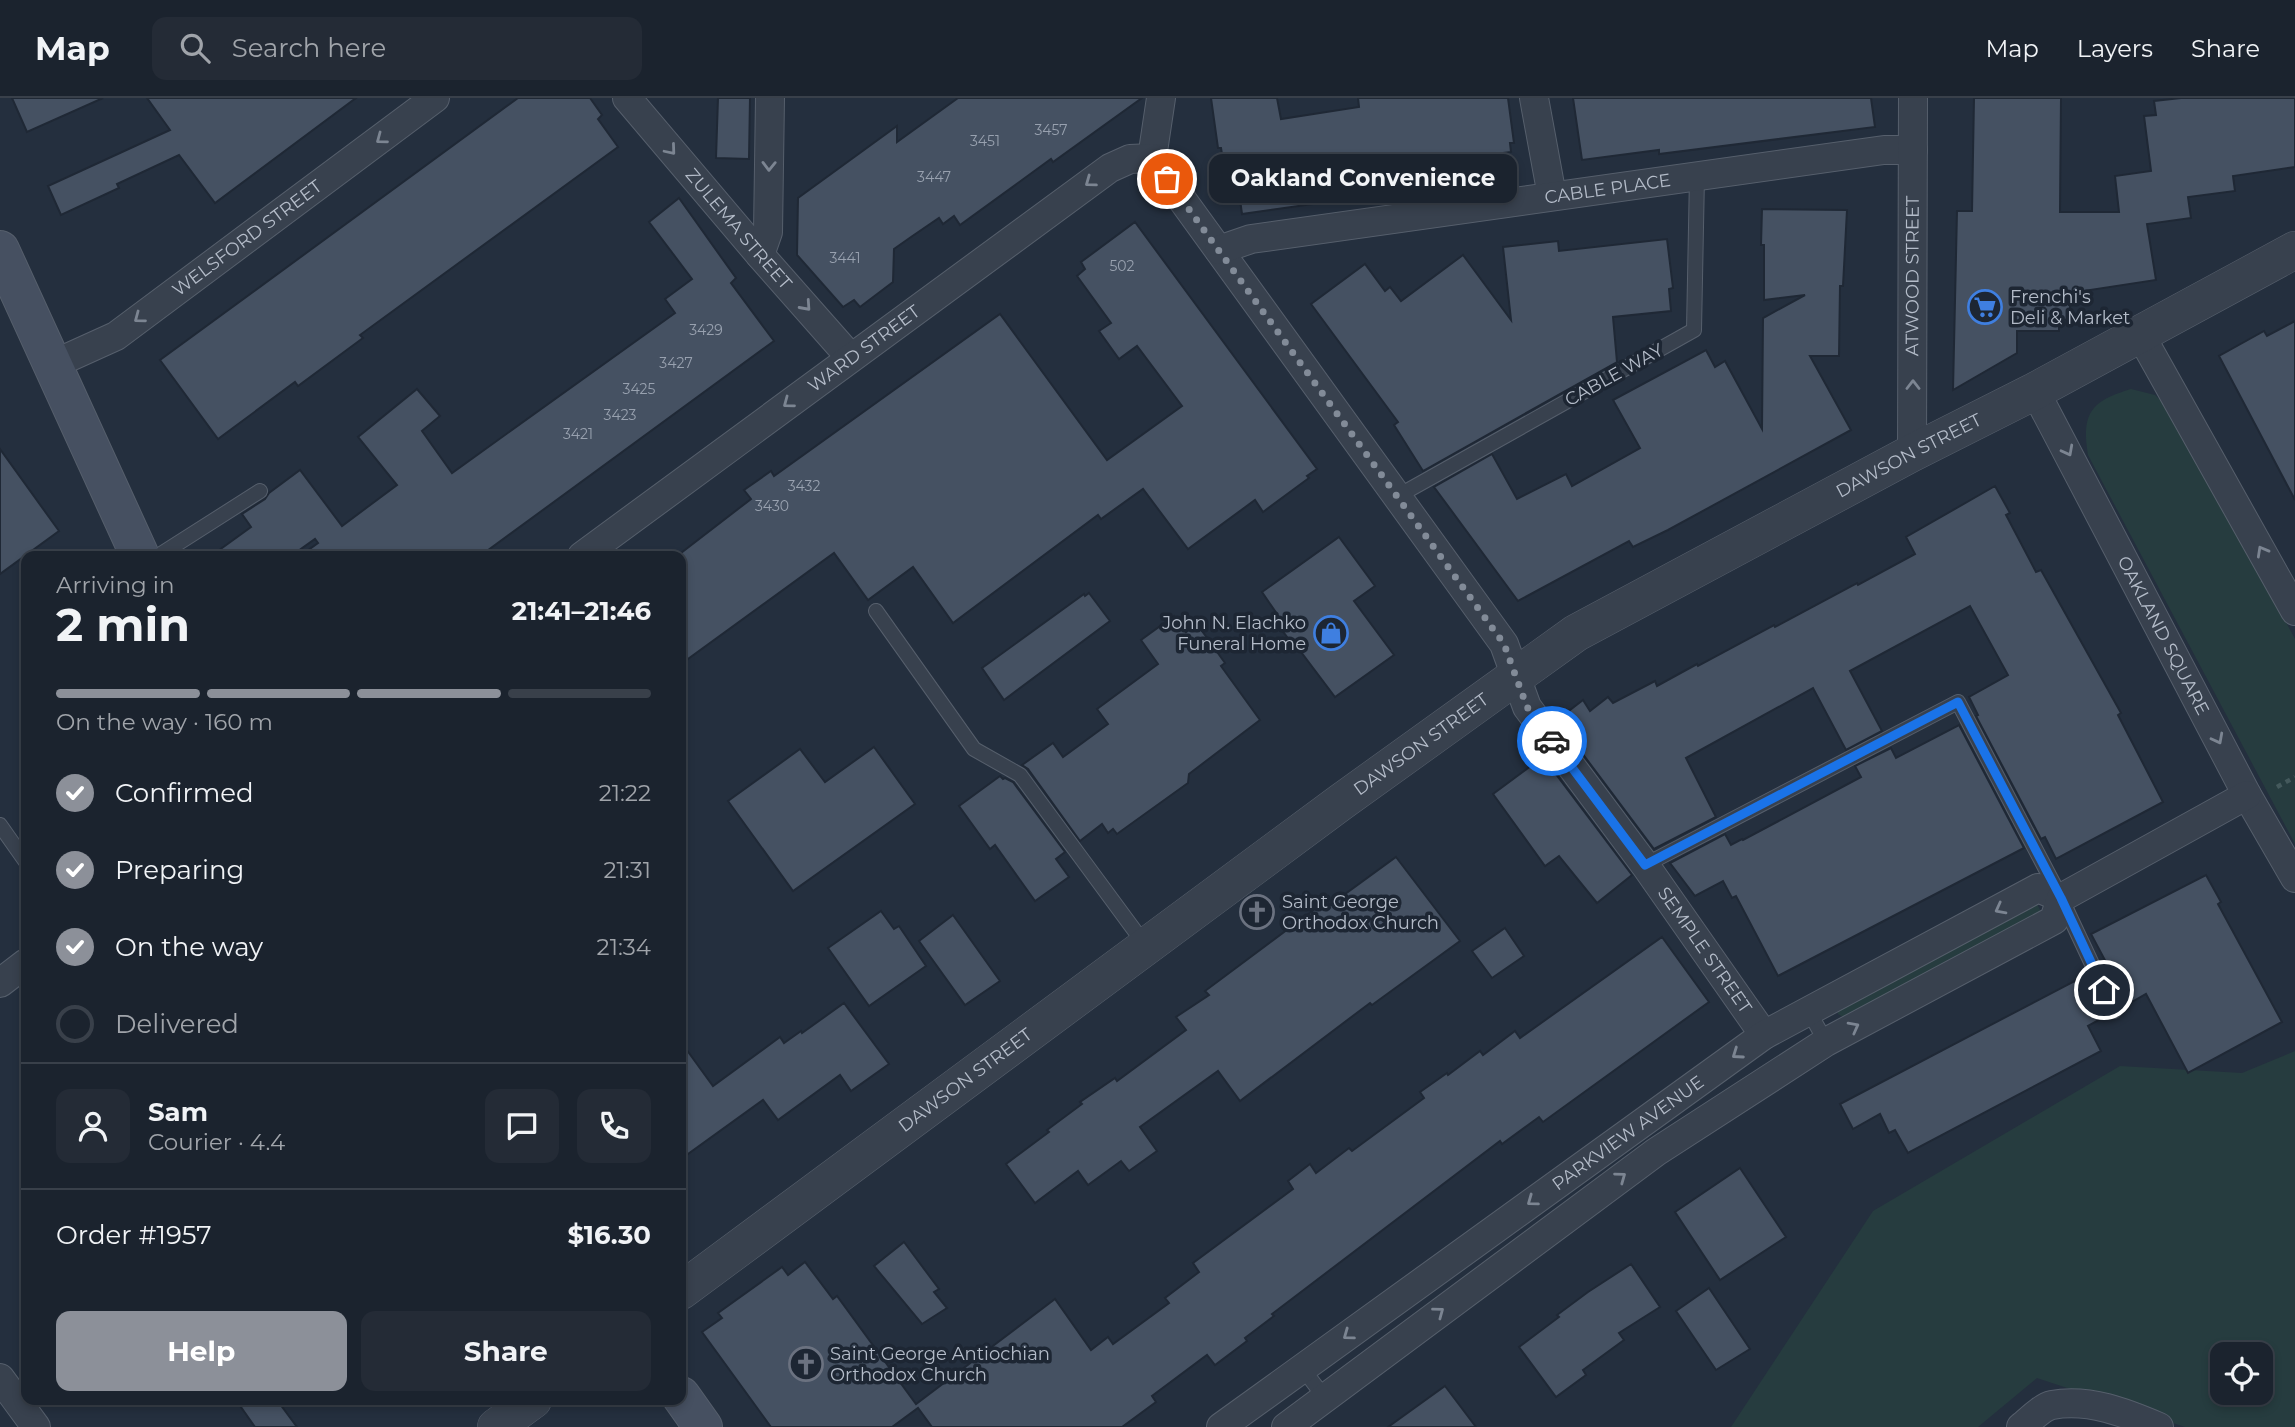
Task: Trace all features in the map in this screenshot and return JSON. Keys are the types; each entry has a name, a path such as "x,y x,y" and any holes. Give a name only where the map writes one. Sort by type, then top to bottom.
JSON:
{"main road":[{"path":"0,250 138,551"},
{"path":"686,1403 704,1427"}],"street":[{"name":"WELSFORD STREET","path":"52,365 116,336 435,98"},
{"name":"ZULEMA STREET","path":"627,98 850,357"},
{"path":"760,255 768,232 770,98"},
{"path":"1152,158 1161,98"},
{"path":"1534,98 1552,196"},
{"name":"ATWOOD STREET","path":"1912,453 1913,98"},
{"name":"CABLE PLACE","path":"1219,250 1251,239 1884,150 1913,150"},
{"name":"SEMPLE STREET","path":"1152,158 1504,644 1527,707 1645,865 1764,1035"},
{"name":"WARD STREET","path":"589,551 1110,168 1130,159 1152,158"},
{"name":"DAWSON STREET","path":"686,1287 1146,946 1576,633 1912,453 2035,391 2295,250"},
{"path":"2140,334 2295,611"},
{"name":"OAKLAND SQUARE","path":"2035,391 2248,795 2295,878"},
{"name":"PARKVIEW AVENUE","path":"1646,1138 2054,920 2061,898 2248,795"},
{"name":"PARKVIEW AVENUE","path":"1221,1427 1303,1368 1475,1263 1646,1138 1764,1035 2038,888 2061,898"},
{"path":"0,983 21,967"},
{"name":"PARKVIEW AVENUE","path":"1286,1427 1325,1398 1475,1263"},
{"path":"0,1378 36,1427"},
{"path":"496,1427 526,1405"},
{"path":"2021,1427 2050,1405 2093,1405 2128,1414 2159,1427"}],"lane":[{"name":"CABLE WAY","path":"1398,496 1694,330 1698,176"},
{"path":"166,551 260,491"},
{"path":"876,611 974,749 1020,775 1146,946"},
{"path":"1645,865 1958,702 2061,898 2114,1011"},
{"path":"0,825 21,855"},
{"path":"1808,1010 1826,1042"},
{"path":"1303,1368 1325,1398"}],"green space":[{"path":"2131,389 2155,395 2175,414 2295,639 2295,844 2088,455 2086,429 2092,411 2106,398"},
{"path":"2037,904 2041,912 1846,1019 1838,1014 1838,1008"},
{"path":"2295,1051 2295,1427 2185,1427 2037,1378 1978,1427 1731,1427 1873,1211 2120,1066 2242,1073"}],"building":[{"path":"12,98 103,98 27,132"},
{"path":"147,98 356,98 215,203 179,155 117,184 119,188 61,215 48,186 170,130"},
{"path":"518,98 590,98 602,115 598,119 618,147 360,335 363,338 298,386 295,382 218,439 160,360"},
{"path":"718,98 750,98 749,159 716,158"},
{"path":"958,98 1142,98 960,225 954,216 943,224 939,218 911,237 894,249 893,282 860,307 854,300 843,307 797,255 798,198 897,126 897,142"},
{"path":"1211,98 1277,98 1281,119 1359,107 1358,98 1508,98 1514,143 1510,143 1511,152 1438,161 1441,186 1242,214 1237,178 1226,179 1221,148 1218,148"},
{"path":"1573,98 1871,98 1875,127 1659,154 1659,150 1582,160"},
{"path":"1974,98 2061,98 2060,212 2119,212 2115,176 2151,171 2144,116 2156,115 2154,101 2181,98 2295,98 2295,167 2233,176 2235,191 2188,197 2191,218 2147,224 2156,280 2070,293 2070,320 2059,319 2059,331 2017,331 2017,353 1953,390 1957,211 1972,211"},
{"path":"679,198 736,278 731,283 774,341 487,551 307,551 318,543 315,539 298,551 218,551 251,527 242,514 300,470 342,526 397,485 358,437 417,389 440,416 422,431 452,473 675,313 665,299 692,279 649,222"},
{"path":"1762,209 1847,210 1843,286 1840,286 1839,356 1810,356 1851,430 1668,530 1633,547 1629,541 1518,601 1434,487 1492,454 1517,499 1566,474 1572,486 1640,448 1613,400 1706,350 1715,367 1725,361 1762,429 1763,318 1805,295 1764,300"},
{"path":"1135,222 1317,469 1307,476 1309,478 1263,512 1255,500 1188,549 1143,489 1101,519 1098,515 953,623 913,567 868,600 834,553 686,660 686,551 684,551 751,499 744,490 771,471 774,476 1000,314 1107,460 1182,406 1137,346 1119,359 1099,331 1111,323 1077,276 1085,269 1081,262"},
{"path":"1667,239 1673,288 1669,289 1671,311 1613,317 1617,362 1423,471 1394,425 1398,422 1311,304 1365,264 1385,291 1390,287 1401,301 1463,255 1511,320 1503,247 1558,241 1559,251"},
{"path":"2295,321 2295,500 2219,356 2264,331 2267,336"},
{"path":"0,449 59,531 32,551 21,551 21,559 0,574"},
{"path":"1995,486 2010,513 2006,515 2036,572 2041,570 2121,713 2118,715 2163,802 2056,859 2045,837 2041,839 1976,716 1978,715 1969,697 2008,675 1970,606 1850,671 1882,731 1846,750 1813,688 1686,758 1716,817 1654,849 1570,737 1574,735 1561,717 1583,700 1590,711 1608,697 1613,703 1655,681 1657,686 1857,583 1858,585 1915,554 1906,537"},
{"name":"John N. Elachko Funeral Home","path":"1339,537 1375,586 1354,601 1394,655 1335,697 1273,618 1277,614 1262,592"},
{"path":"1089,593 1110,621 1004,700 982,668"},
{"path":"1174,616 1186,632 1197,624 1225,663 1221,666 1260,720 1189,774 1188,783 1117,834 1113,829 1108,833 1102,824 1080,841 1028,769 1022,765 1053,743 1063,757 1108,724 1097,709 1158,664 1141,640"},
{"path":"1959,725 2024,848 1778,976 1736,896 1732,898 1723,881 1695,896 1670,863 1725,834 1731,845 1743,840 1861,777 1855,766 1891,748 1896,758"},
{"path":"874,747 915,804 793,891 728,801 800,749 825,782"},
{"path":"1543,757 1632,875 1597,903 1559,856 1545,866 1493,794"},
{"path":"1000,776 1013,782 1065,852 1056,859 1069,877 1035,901 995,845 990,849 959,806"},
{"path":"1396,857 1460,941 1372,1005 1370,1003 1240,1101 1218,1071 1140,1127 1157,1151 1129,1171 1121,1161 1088,1185 1078,1171 1035,1203 1006,1164 1049,1132 1047,1130 1082,1104 1080,1102 1115,1078 1117,1081 1186,1030 1176,1017 1209,995 1205,991 1327,900 1330,905"},
{"path":"2206,875 2221,902 2218,904 2282,1022 2188,1073 2146,994 2123,1007 2103,966 2107,964 2091,934"},
{"path":"881,911 894,929 899,926 926,966 869,1006 828,948"},
{"path":"953,915 1000,981 965,1005 919,941"},
{"path":"1505,928 1524,956 1492,978 1472,951"},
{"path":"1662,937 1709,1002 1543,1122 1539,1117 1502,1144 1500,1141 1272,1314 1274,1316 1245,1338 1247,1341 1215,1365 1207,1355 1152,1396 1156,1402 1122,1427 932,1427 918,1408 892,1427 771,1427 702,1332 722,1318 718,1313 782,1267 788,1275 805,1262 833,1299 837,1296 916,1404 1055,1299 1091,1350 1108,1337 1113,1344 1169,1303 1165,1298 1199,1272 1193,1263 1293,1189 1288,1181 1310,1164 1316,1173 1349,1148 1352,1151 1424,1098 1420,1092 1447,1073 1448,1075 1480,1051 1483,1055 1515,1031 1520,1038"},
{"path":"2086,975 2106,1016 2088,1026 2101,1051 1908,1153 1895,1130 1889,1133 1880,1114 1853,1129 1840,1104"},
{"path":"844,1003 889,1064 851,1091 840,1075 778,1120 763,1100 686,1155 686,1049 713,1086 780,1037 784,1043 801,1031 802,1033"},
{"path":"1740,1168 1786,1237 1720,1280 1675,1212"},
{"path":"904,1242 939,1289 934,1292 947,1308 922,1324 874,1266"},
{"path":"1631,1264 1660,1307 1619,1333 1624,1340 1583,1370 1586,1375 1556,1397 1519,1347 1588,1292"},
{"path":"1709,1288 1750,1349 1716,1370 1676,1311"},
{"path":"1445,1386 1476,1427 1388,1427"},
{"path":"240,1405 281,1405 297,1427 255,1427"}],"way so far":[{"path":"1167,179 1504,644 1527,707 1552,741"}],"place":[{"name":"Oakland Convenience","path":"1167,179"},
{"name":"Frenchi's Deli & Market","path":"1985,307"},
{"name":"John N. Elachko Funeral Home","path":"1331,633"},
{"name":"Saint George Orthodox Church","path":"1257,912"},
{"name":"Saint George Antiochian Orthodox Church","path":"806,1364"}],"route":[{"path":"1552,741 1645,865 1958,702 2061,898 2104,990"}]}
